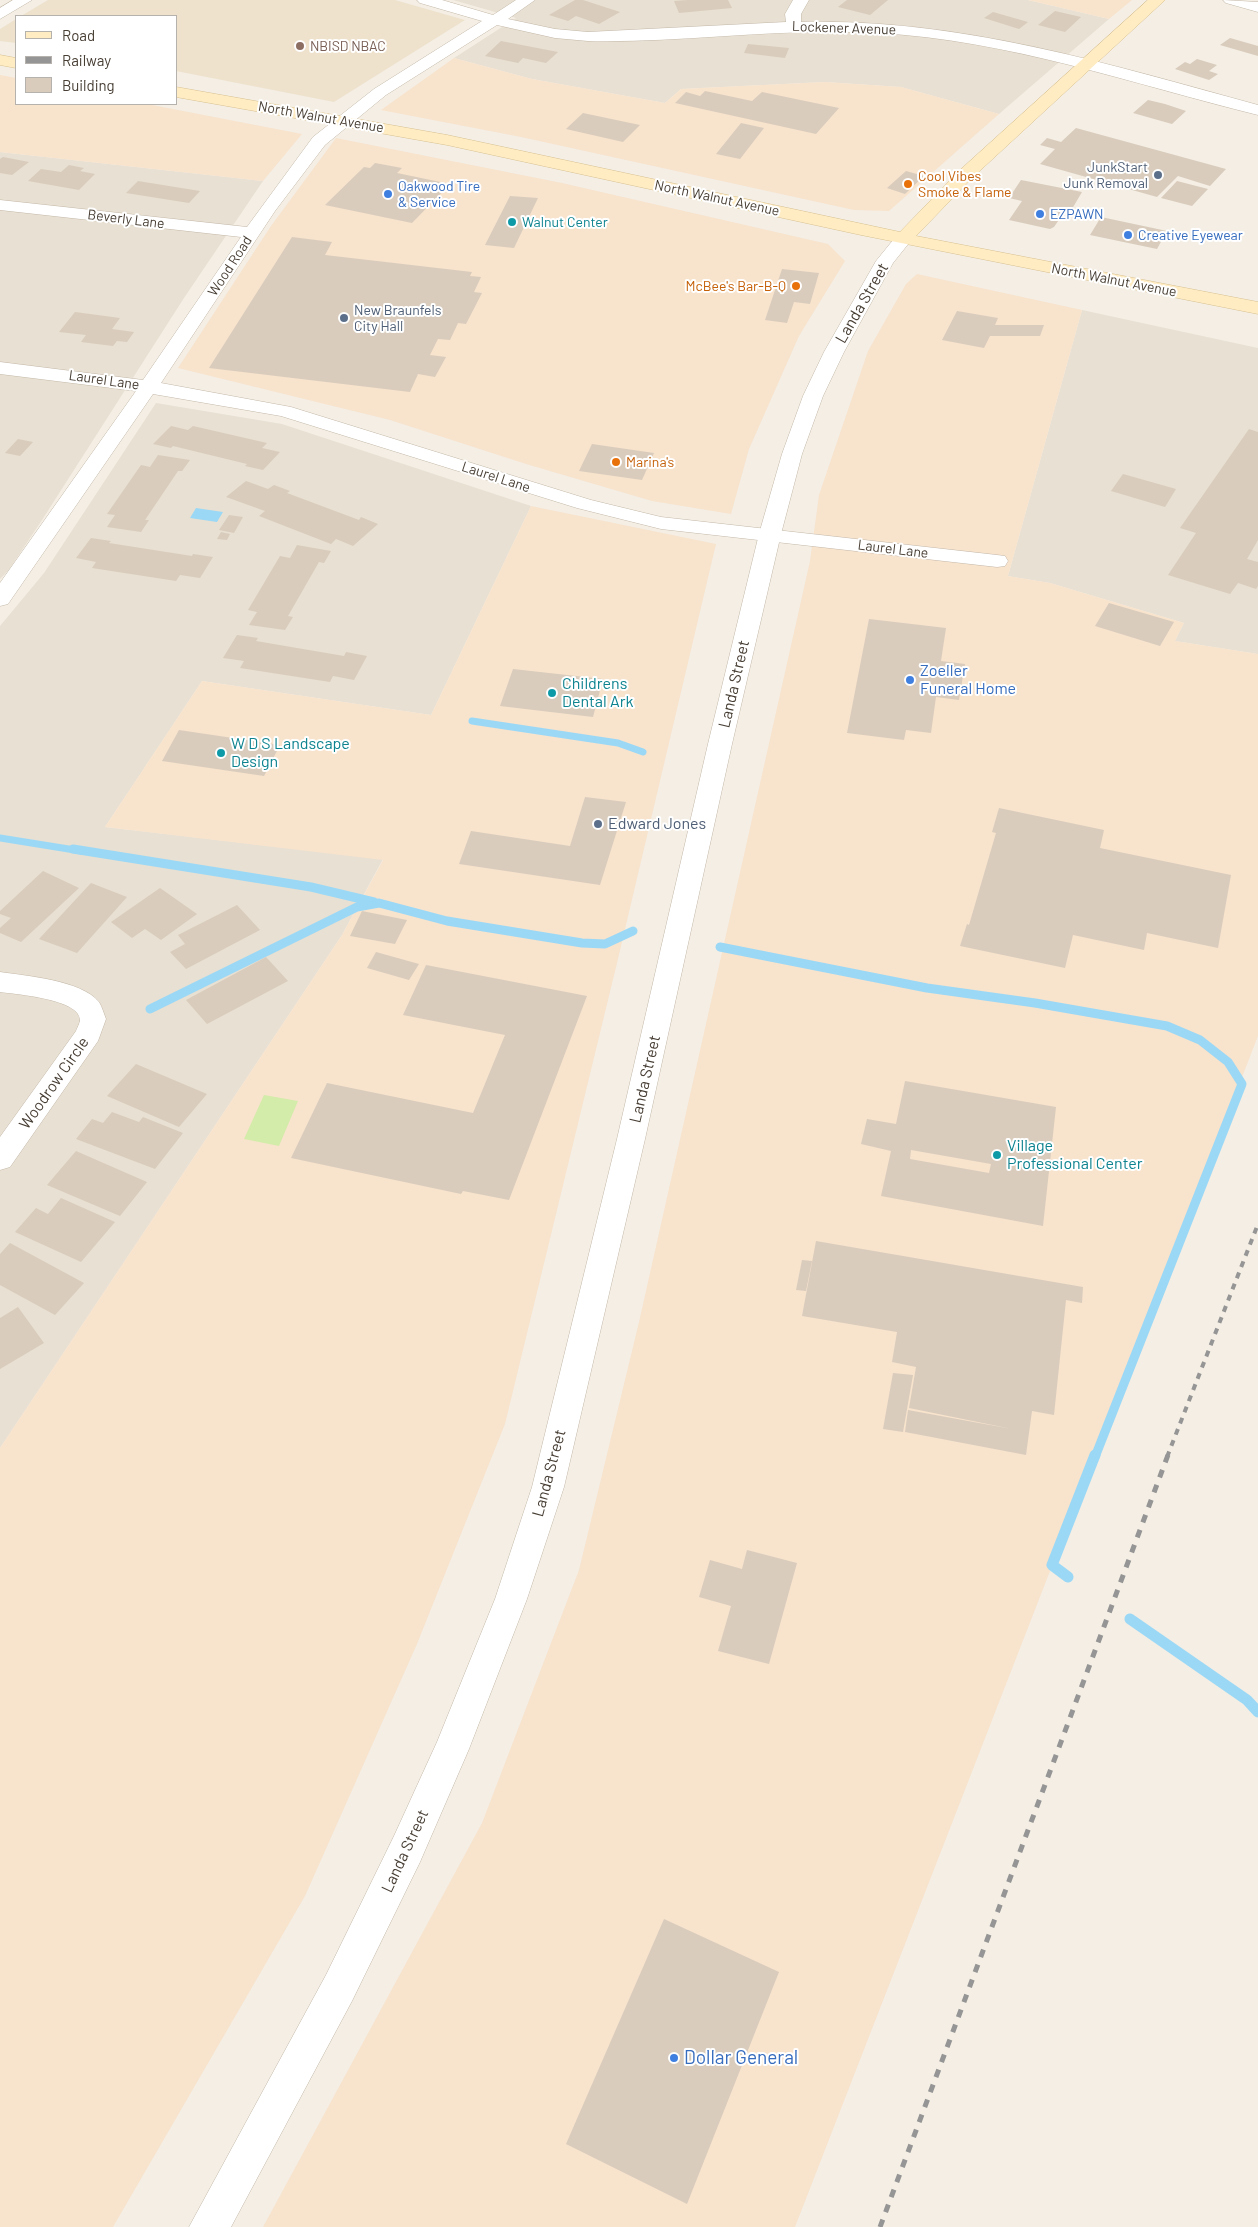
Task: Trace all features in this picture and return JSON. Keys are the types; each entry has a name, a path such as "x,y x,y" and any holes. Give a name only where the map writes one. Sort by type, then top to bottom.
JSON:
{"main road":[{"name":"Landa Street","path":"904,238 966,174 1157,0"},
{"path":"0,60 15,63"},
{"name":"North Walnut Avenue","path":"178,92 447,140 904,238 1258,308"}],"street":[{"path":"0,14 24,0"},
{"name":"Lockener Avenue","path":"425,0 540,31 575,36 618,36 794,25 927,32 1010,47 1085,64 1258,110"},
{"name":"Wood Road","path":"3,592 149,387 252,233 319,141 380,92 527,0"},
{"path":"794,25 793,14 801,0"},
{"path":"1231,0 1258,7"},
{"name":"Beverly Lane","path":"0,205 252,233"},
{"name":"Landa Street","path":"209,2227 339,1988 407,1849 452,1749 511,1598 548,1487 631,1139 685,895 770,534 792,454 816,390 834,352 885,261 904,238"},
{"name":"Laurel Lane","path":"0,368 149,387 284,411 631,517 697,528 770,534 998,561"},
{"name":"Woodrow Circle","path":"0,982 79,998 92,1010 94,1018 90,1034 0,1159"}],"shaded area":[{"name":"NBISD NBAC","path":"48,0 395,0 465,20 334,102 178,71 178,15 23,15"},
{"path":"453,0 1028,0 1109,19 999,114 901,87 825,82 681,89 665,103 532,79 454,58 516,18"},
{"path":"1028,0 1132,0 1109,19"},
{"path":"15,20 15,43 0,41 0,29"},
{"path":"454,58 532,79 665,103 681,89 825,82 901,87 999,114 889,211 854,210 521,137 381,110"},
{"path":"0,75 15,78 15,105 152,105 302,134 263,181 0,152"},
{"path":"336,138 562,183 828,244 845,261 799,336 749,449 731,514 652,501 526,464 390,420 178,368 271,226"},
{"path":"0,152 263,181 184,298 42,520 8,571 0,579"},
{"path":"917,274 1082,310 1008,576 1050,583 1184,623 1175,641 1258,654 1258,1036 795,2227 263,2227 482,1823 579,1570 639,1322 810,561 819,495 868,351 906,284"},
{"path":"1082,310 1258,348 1258,654 1175,641 1184,623 1050,583 1008,576"},
{"path":"156,403 282,424 531,506 431,715 202,681 105,827 383,859 342,935 0,1448 0,626 44,573"},
{"path":"531,506 716,544 505,1424 417,1644 305,1896 113,2227 0,2227 0,1448 342,935 383,860 105,827 202,681 431,715"}],"green space":[{"path":"264,1095 298,1101 279,1146 244,1139"}],"water":[{"path":"196,508 223,512 217,522 190,518"}],"building":[{"path":"575,0 583,0 620,12 599,24 576,16 568,21 549,15"},
{"path":"728,0 732,8 679,13 674,1"},
{"path":"847,0 888,0 870,15 838,7"},
{"path":"1055,11 1081,17 1065,32 1038,25"},
{"path":"993,12 1028,22 1019,29 984,18"},
{"path":"1230,38 1258,46 1258,56 1220,45"},
{"path":"501,41 558,52 546,63 523,58 518,63 485,56"},
{"path":"748,44 789,48 785,58 744,53"},
{"path":"1197,59 1217,65 1209,71 1218,74 1209,80 1175,69 1185,62 1190,64"},
{"path":"705,91 752,101 762,92 839,108 816,134 675,103 686,92 700,96"},
{"path":"1148,100 1186,111 1172,124 1133,113"},
{"path":"583,113 640,125 623,142 566,129"},
{"path":"741,123 764,128 740,159 716,154"},
{"path":"1076,128 1226,169 1210,186 1178,176 1157,197 1040,164 1055,149 1040,145 1047,138 1061,142"},
{"path":"3,157 29,162 12,175 0,173 0,159"},
{"name":"Oakwood Tire & Service","path":"375,163 402,168 397,173 450,184 412,223 325,205 364,167 370,168"},
{"path":"69,165 84,168 80,171 95,174 79,190 28,181 41,169 61,172"},
{"path":"906,171 924,176 905,194 887,188"},
{"path":"1021,180 1082,192 1072,209 1067,208 1054,227 1050,229 1009,220 1022,201 1009,198"},
{"path":"138,181 200,191 189,203 126,193"},
{"path":"1177,181 1208,189 1192,206 1161,198"},
{"name":"Walnut Center","path":"510,196 538,198 514,248 485,245"},
{"path":"1101,217 1167,231 1157,249 1090,235"},
{"name":"New Braunfels City Hall","path":"292,237 332,242 325,255 472,272 470,276 481,277 474,292 482,293 466,324 458,323 450,340 438,339 430,355 446,357 435,377 418,374 410,392 209,368"},
{"name":"McBee's Bar-B-Q","path":"782,269 819,273 810,304 794,302 787,323 765,320"},
{"path":"957,311 998,318 995,325 1044,325 1040,336 990,336 984,348 942,340"},
{"path":"75,312 120,318 112,329 134,332 127,342 117,341 113,346 81,342 86,335 59,332"},
{"path":"171,426 188,430 193,426 267,443 262,448 280,452 263,470 245,466 247,464 173,446 171,448 153,444"},
{"path":"1249,429 1258,432 1258,540 1247,559 1258,562 1258,586 1256,589 1238,583 1230,594 1168,575 1196,533 1180,528"},
{"path":"18,439 33,442 20,456 5,453"},
{"name":"Marina's","path":"592,444 654,453 642,480 579,471"},
{"path":"158,455 190,460 182,471 178,471 145,520 149,520 141,532 107,527 115,515 107,514 141,465 150,467"},
{"path":"1123,474 1176,489 1165,507 1111,491"},
{"path":"246,481 268,489 274,485 290,491 287,493 359,520 361,517 378,524 353,546 336,539 331,544 259,516 265,511 226,497"},
{"path":"229,515 243,517 234,533 219,530"},
{"path":"221,532 230,534 227,540 217,539"},
{"path":"91,538 111,541 109,543 192,556 193,554 213,557 200,578 180,575 176,581 92,568 96,562 76,558"},
{"path":"297,545 331,551 324,563 319,562 288,616 293,617 285,630 249,625 257,612 248,610 280,556 290,558"},
{"path":"1109,603 1174,622 1160,646 1095,626"},
{"name":"Zoeller Funeral Home","path":"869,619 946,628 941,661 965,664 959,700 936,697 931,733 906,730 904,740 847,733"},
{"path":"237,635 258,638 256,641 344,656 346,652 367,656 354,680 333,676 330,682 240,668 244,661 223,658"},
{"name":"Childrens Dental Ark","path":"513,669 603,679 593,717 500,706"},
{"name":"W D S Landscape Design","path":"179,730 280,745 264,776 162,761"},
{"path":"585,797 626,802 600,885 459,864 471,831 570,846"},
{"path":"999,808 1104,830 1100,848 1231,875 1218,948 1147,933 1144,950 1073,935 1065,968 960,946 967,924 969,925 996,833 992,832"},
{"path":"43,871 79,888 21,942 0,933 0,928 11,918 0,914 0,911"},
{"path":"91,883 127,897 77,953 39,939"},
{"path":"160,888 197,914 161,940 145,929 132,938 111,922"},
{"path":"237,905 260,930 186,969 170,952 185,944 178,935"},
{"path":"362,911 407,920 395,944 350,936"},
{"path":"376,952 419,964 409,980 367,968"},
{"path":"266,957 288,981 207,1024 186,1000"},
{"path":"426,965 587,996 509,1200 463,1191 461,1194 291,1158 327,1083 473,1113 505,1035 403,1015"},
{"path":"136,1064 207,1094 179,1127 107,1096"},
{"name":"Village Professional Center","path":"905,1081 1056,1107 1043,1226 881,1196 891,1151 861,1144 867,1119 896,1124","holes":["911,1150 991,1164 989,1173 910,1159"]},
{"path":"112,1112 139,1122 143,1117 183,1133 155,1169 76,1139 92,1119 103,1123"},
{"path":"76,1151 147,1182 120,1216 47,1185"},
{"path":"61,1198 115,1222 81,1262 15,1232 36,1208 48,1214"},
{"path":"816,1241 1083,1287 1082,1303 1066,1300 1054,1415 1032,1411 1026,1455 905,1432 908,1410 1012,1429 909,1408 916,1367 892,1362 897,1332 802,1316"},
{"path":"10,1243 84,1283 55,1315 0,1285 0,1254"},
{"path":"802,1260 812,1261 806,1291 796,1290"},
{"path":"18,1307 44,1343 0,1369 0,1318"},
{"path":"893,1373 913,1375 903,1432 883,1429"},
{"path":"747,1550 797,1563 769,1664 718,1651 731,1606 699,1597 710,1560 742,1569"},
{"name":"Dollar General","path":"664,1919 779,1972 687,2204 566,2144"}],"waterway":[{"path":"472,721 618,743 643,752"},
{"path":"0,838 81,851"},
{"path":"73,849 311,887 374,902"},
{"path":"150,1009 357,907 379,903 447,921 582,943 605,944 633,931"},
{"path":"720,947 927,988 1035,1003 1167,1026 1200,1040 1228,1062 1242,1084 1095,1457"},
{"path":"1068,1577 1052,1565 1095,1455"},
{"path":"1130,1619 1247,1700 1258,1712"}],"railway":[{"path":"1167,1457 1258,1224"},
{"path":"880,2227 1168,1455"}],"place":[{"name":"NBISD NBAC","path":"300,46"},
{"name":"JunkStart Junk Removal","path":"1158,175"},
{"name":"Cool Vibes Smoke & Flame","path":"908,184"},
{"name":"Oakwood Tire & Service","path":"388,194"},
{"name":"EZPAWN","path":"1040,214"},
{"name":"Walnut Center","path":"512,222"},
{"name":"Creative Eyewear","path":"1128,235"},
{"name":"McBee's Bar-B-Q","path":"796,286"},
{"name":"New Braunfels City Hall","path":"344,318"},
{"name":"Marina's","path":"616,462"},
{"name":"Zoeller Funeral Home","path":"910,680"},
{"name":"Childrens Dental Ark","path":"552,693"},
{"name":"W D S Landscape Design","path":"221,753"},
{"name":"Edward Jones","path":"598,824"},
{"name":"Village Professional Center","path":"997,1155"},
{"name":"Dollar General","path":"674,2058"}]}
